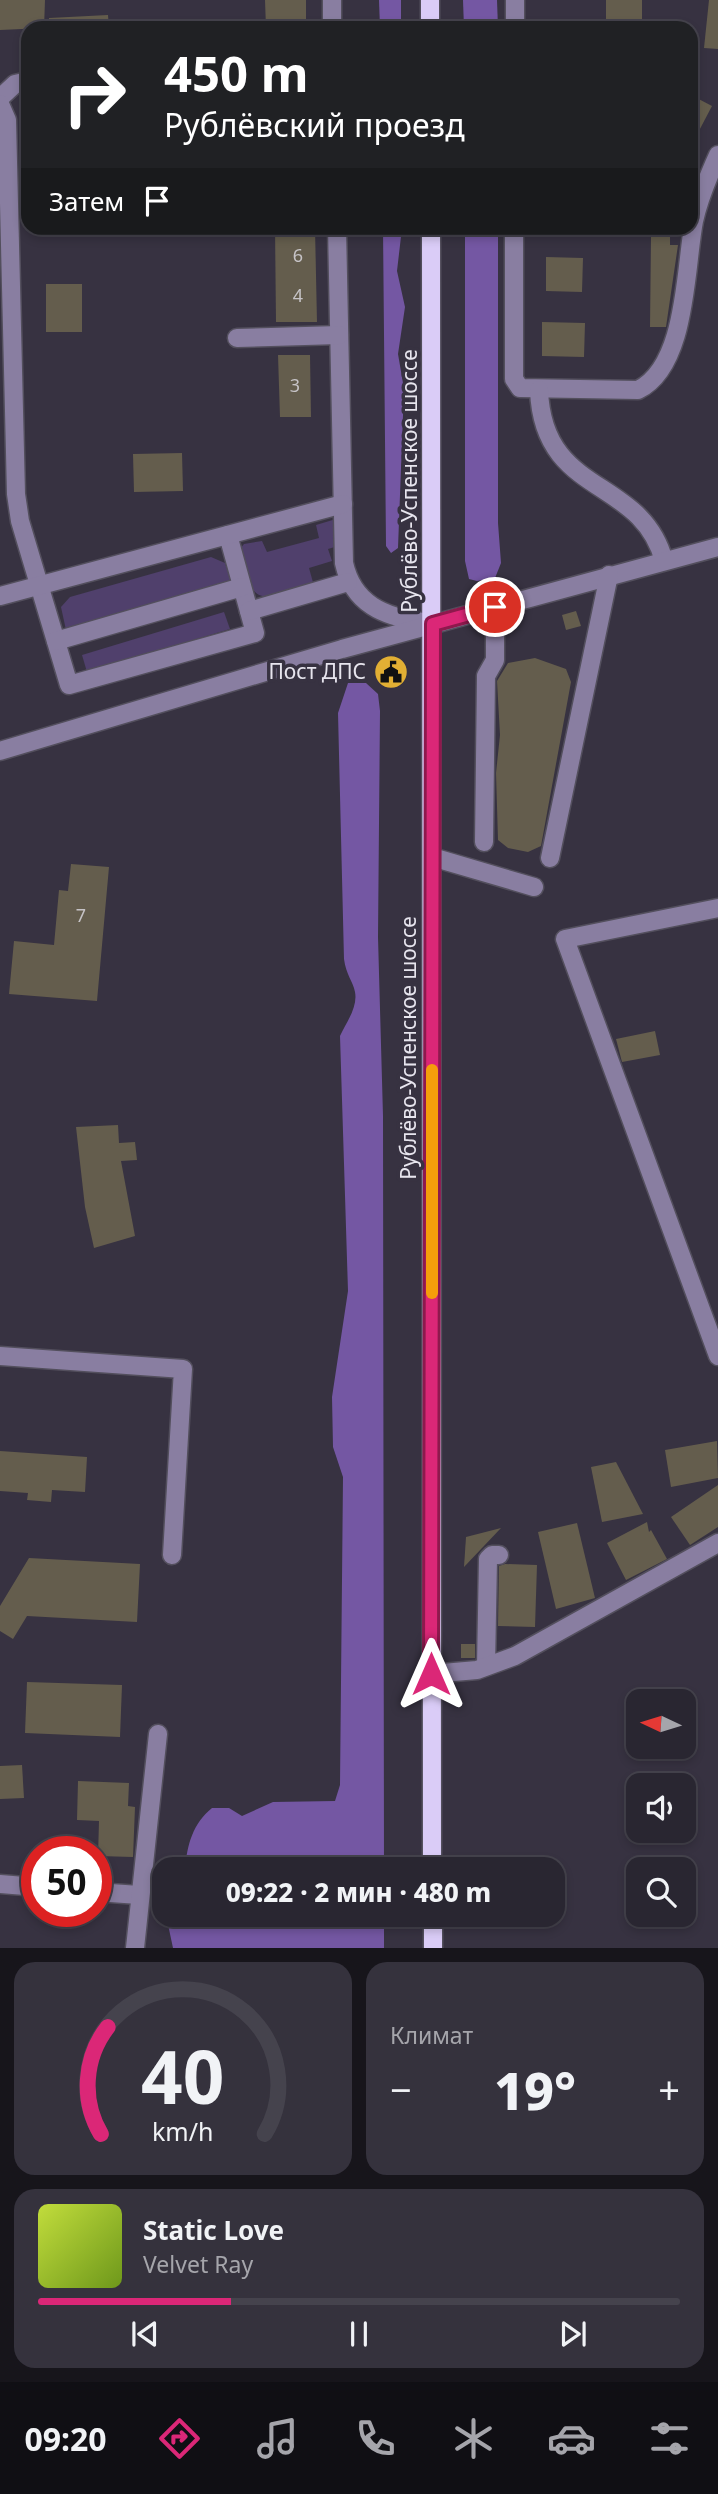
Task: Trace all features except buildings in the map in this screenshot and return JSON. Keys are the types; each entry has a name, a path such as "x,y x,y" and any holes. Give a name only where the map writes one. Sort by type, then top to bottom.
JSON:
{"main road":[{"path":"430,0 430,21"},
{"name":"Рублёво-Успенское шоссе","path":"431,235 432,1857"},
{"path":"433,1927 433,1948"}],"street":[{"path":"332,0 332,21"},
{"path":"515,0 515,21"},
{"path":"0,98 15,84 21,83"},
{"path":"0,104 7,120 6,341 16,494 20,521 69,685 255,634 228,535"},
{"path":"698,207 718,155"},
{"path":"337,235 342,504 344,563 348,582 359,598 381,613 433,624"},
{"path":"514,235 514,379 520,388 638,390 649,385 660,372 682,308 694,235"},
{"path":"237,338 339,335"},
{"path":"539,390 540,409 551,445 582,477 626,504 653,531 664,561"},
{"path":"0,596 342,504"},
{"path":"0,751 433,624 718,547"},
{"path":"551,858 609,575"},
{"path":"249,611 348,582"},
{"path":"56,641 242,587"},
{"path":"484,842 486,676 495,660 495,607"},
{"path":"432,857 534,887"},
{"path":"718,908 565,940 718,1356"},
{"path":"0,1356 183,1369 172,1555"},
{"path":"431,1674 486,1666 515,1656 718,1543"},
{"path":"486,1666 488,1559 492,1555 499,1555"},
{"path":"135,1948 158,1734"},
{"path":"0,1884 21,1886"},
{"path":"112,1893 139,1895"}],"shaded area":[{"path":"379,0 401,0 401,21 380,21"},
{"path":"463,0 497,0 498,21 464,21"},
{"path":"383,235 401,235 397,271 405,307 398,354 404,389 398,548 391,553 386,546"},
{"path":"465,235 498,235 498,523 501,563 495,578 477,581 469,579 465,561"},
{"path":"336,519 338,546 328,549 332,561 309,568 314,586 270,596 261,596 255,591 249,583 240,549 244,544 262,541 267,552 319,538 316,525"},
{"path":"211,557 225,563 231,581 66,630 61,607 70,597"},
{"path":"224,612 230,629 87,672 82,655"},
{"path":"348,683 366,683 378,694 378,937 383,1116 384,1857 186,1857 192,1835 200,1820 212,1808 229,1808 242,1816 273,1802 335,1801 340,1785 343,1477 333,1447 332,1397 348,1291 340,1036 351,1015 355,998 344,959 338,713"},
{"path":"169,1927 384,1927 384,1948 173,1948"}],"slow traffic":[{"path":"432,1070 432,1293"}],"place":[{"name":"Пост ДПС","path":"391,672"}],"route":[{"path":"431,1674 433,624 495,607"}]}
